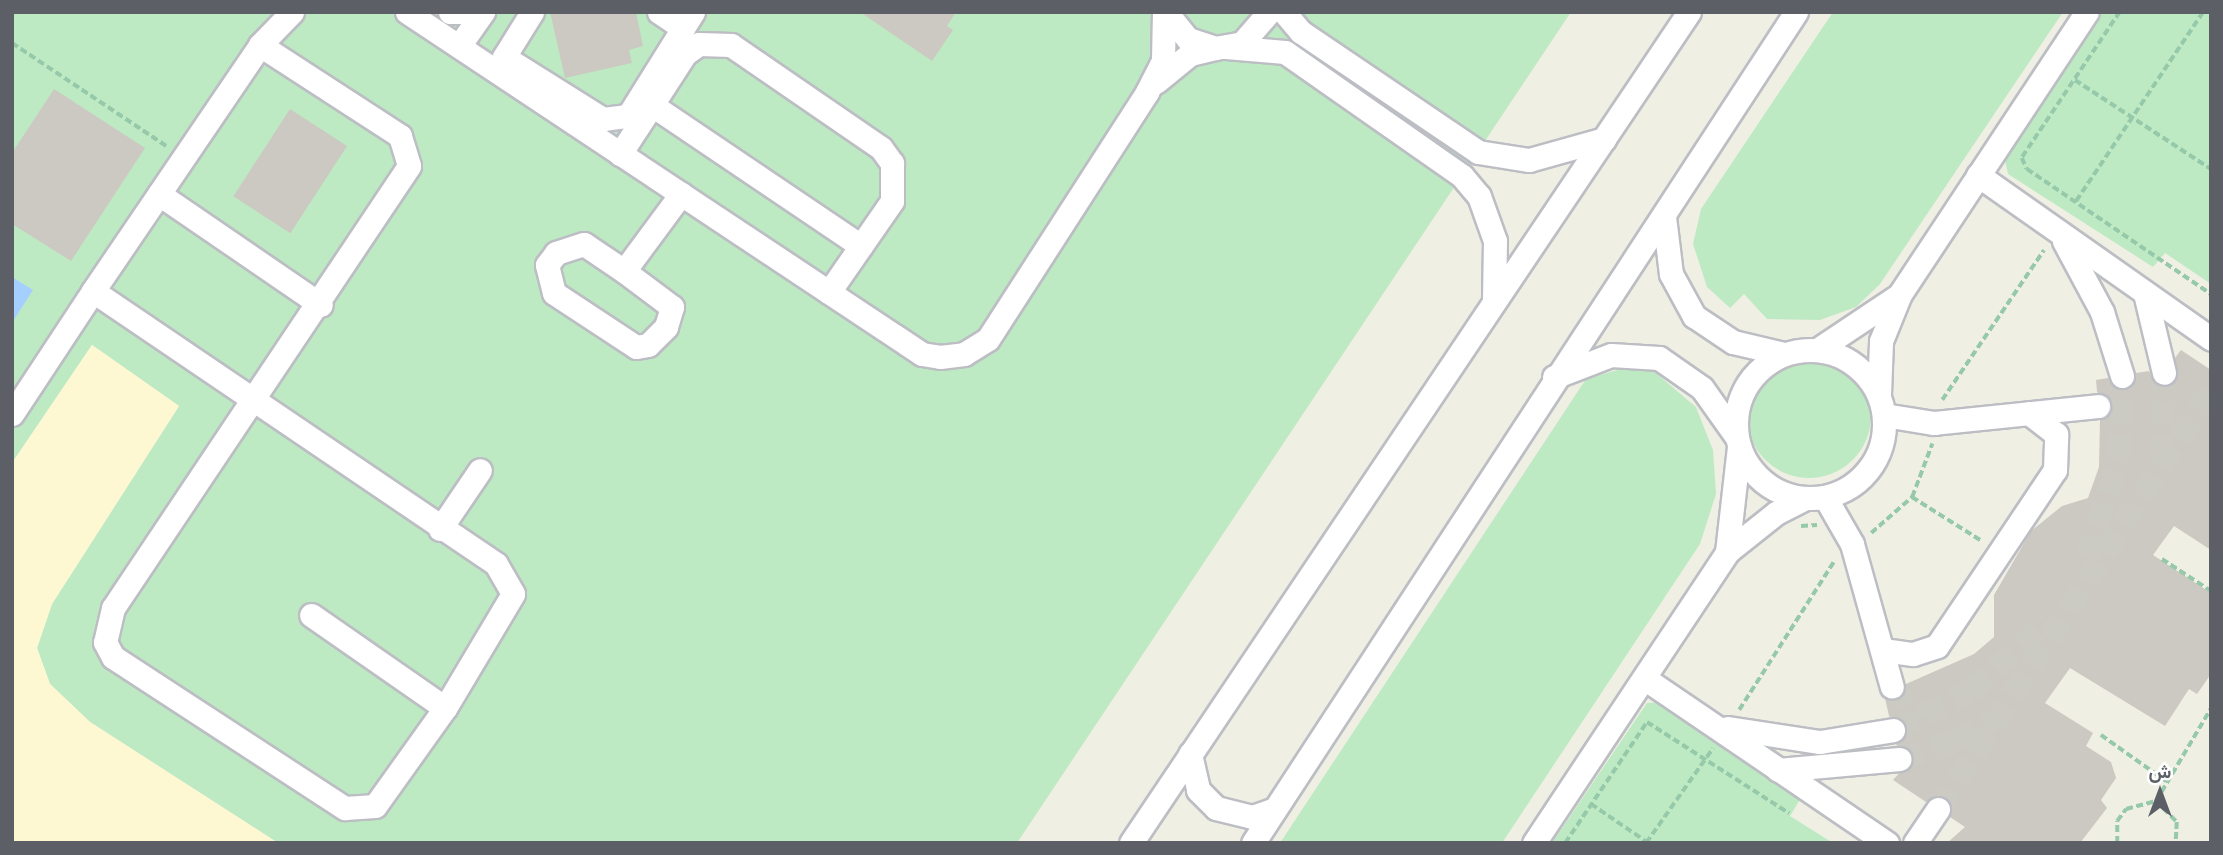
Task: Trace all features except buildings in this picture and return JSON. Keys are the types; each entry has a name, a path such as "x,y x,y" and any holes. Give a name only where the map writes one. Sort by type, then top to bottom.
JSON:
{"street":[{"path":"12,414 260,45 275,12"},
{"path":"260,45 292,12"},
{"path":"407,12 922,354 964,354 988,339 1147,92 1163,60 1165,12"},
{"path":"450,12 458,12"},
{"path":"460,46 483,12"},
{"path":"532,12 504,57 603,119 628,116 688,20 659,12"},
{"path":"1165,12 1188,39 1221,48 1285,52 1462,176 1479,196 1494,241 1494,303"},
{"path":"1147,92 1170,66 1255,34 1269,12"},
{"path":"1284,12 1301,32 1478,152 1529,160 1604,139"},
{"path":"1131,843 1689,12"},
{"path":"1253,843 1554,377 1664,217 1796,12"},
{"path":"1534,843 1727,552 1815,498 1871,468 1882,405 1881,341 1900,294 2087,12"},
{"path":"620,154 652,105 699,44 731,45 881,148 892,163 892,201 829,292"},
{"path":"93,291 256,402 440,530 496,564 513,594 445,708 375,806 345,808 113,657 105,642 113,608 256,402 401,187 408,150 400,136 260,45"},
{"path":"652,105 861,246"},
{"path":"1978,175 2089,281 2122,376"},
{"path":"159,194 321,305"},
{"path":"624,271 681,194"},
{"path":"1664,217 1671,274 1694,316 1733,342 1784,354 1817,350 1900,294"},
{"path":"2045,238 2145,293 2211,339"},
{"path":"584,244 624,271 672,307 666,327 648,345 636,347 554,293 547,265 556,253 584,244"},
{"path":"2145,293 2164,373"},
{"path":"1817,350 1853,365 1882,405 1924,423 2098,406"},
{"path":"1727,552 1746,388 1784,354"},
{"path":"1554,377 1611,355 1659,358 1702,388 1764,483 1815,498 1852,544 1892,687"},
{"path":"1883,650 1913,654 1937,646 2000,553 2059,458 2056,434 2029,413"},
{"path":"440,530 480,470"},
{"path":"311,615 445,708"},
{"path":"1644,678 1887,843"},
{"path":"1711,724 1820,741 1893,730"},
{"path":"1191,754 1193,779 1216,808 1252,817 1275,809"},
{"path":"1778,770 1900,759"},
{"path":"1915,843 1938,809"}],"path":[{"path":"2120,12 2022,158 2027,169 2211,294"},
{"path":"2076,201 2203,12"},
{"path":"12,43 184,157"},
{"path":"2075,80 2211,169"},
{"path":"1936,409 1949,408"},
{"path":"1912,497 2000,553"},
{"path":"1796,526 1827,527"},
{"path":"1841,551 1844,563"},
{"path":"2162,559 2211,591"},
{"path":"2117,843 2117,821 2126,809 2155,801 2211,708"},
{"path":"2206,715 2211,718"},
{"path":"1565,843 1647,722 1789,813"},
{"path":"2101,735 2166,781"},
{"path":"2155,801 2177,822 2176,843"},
{"path":"1591,804 1648,843"}],"green space":[{"path":"12,12 1571,12 1017,843 278,843 90,722 50,684 37,648 52,604 179,406 92,345 12,463"},
{"path":"1833,12 2063,12 1880,284 1856,307 1820,320 1767,319 1744,294 1730,308 1707,287 1693,244 1701,209"},
{"path":"2100,12 2211,12 2211,284 2165,253 2153,267 2008,174 2003,151"},
{"path":"1809,354 1833,359 1853,372 1866,392 1871,416 1866,440 1853,460 1833,473 1809,478 1785,473 1765,460 1752,440 1747,416 1752,392 1765,372 1785,359"},
{"path":"1621,369 1651,369 1696,407 1713,450 1716,494 1700,544 1502,843 1280,843 1586,379"},
{"path":"1663,702 1805,791 1790,816 1833,843 1552,843 1647,703"}],"sand":[{"path":"92,345 179,406 52,604 37,648 50,684 90,722 278,843 12,843 12,463"}],"water":[{"path":"12,277 33,290 12,323"}],"tunnel":[{"path":"2161,458 2164,373"},
{"path":"2087,558 2119,457 2122,376"},
{"path":"1938,809 2211,389"},
{"path":"1893,730 1970,691 2046,622"},
{"path":"1892,687 1921,717"},
{"path":"1900,759 1955,741 1993,720"}]}
